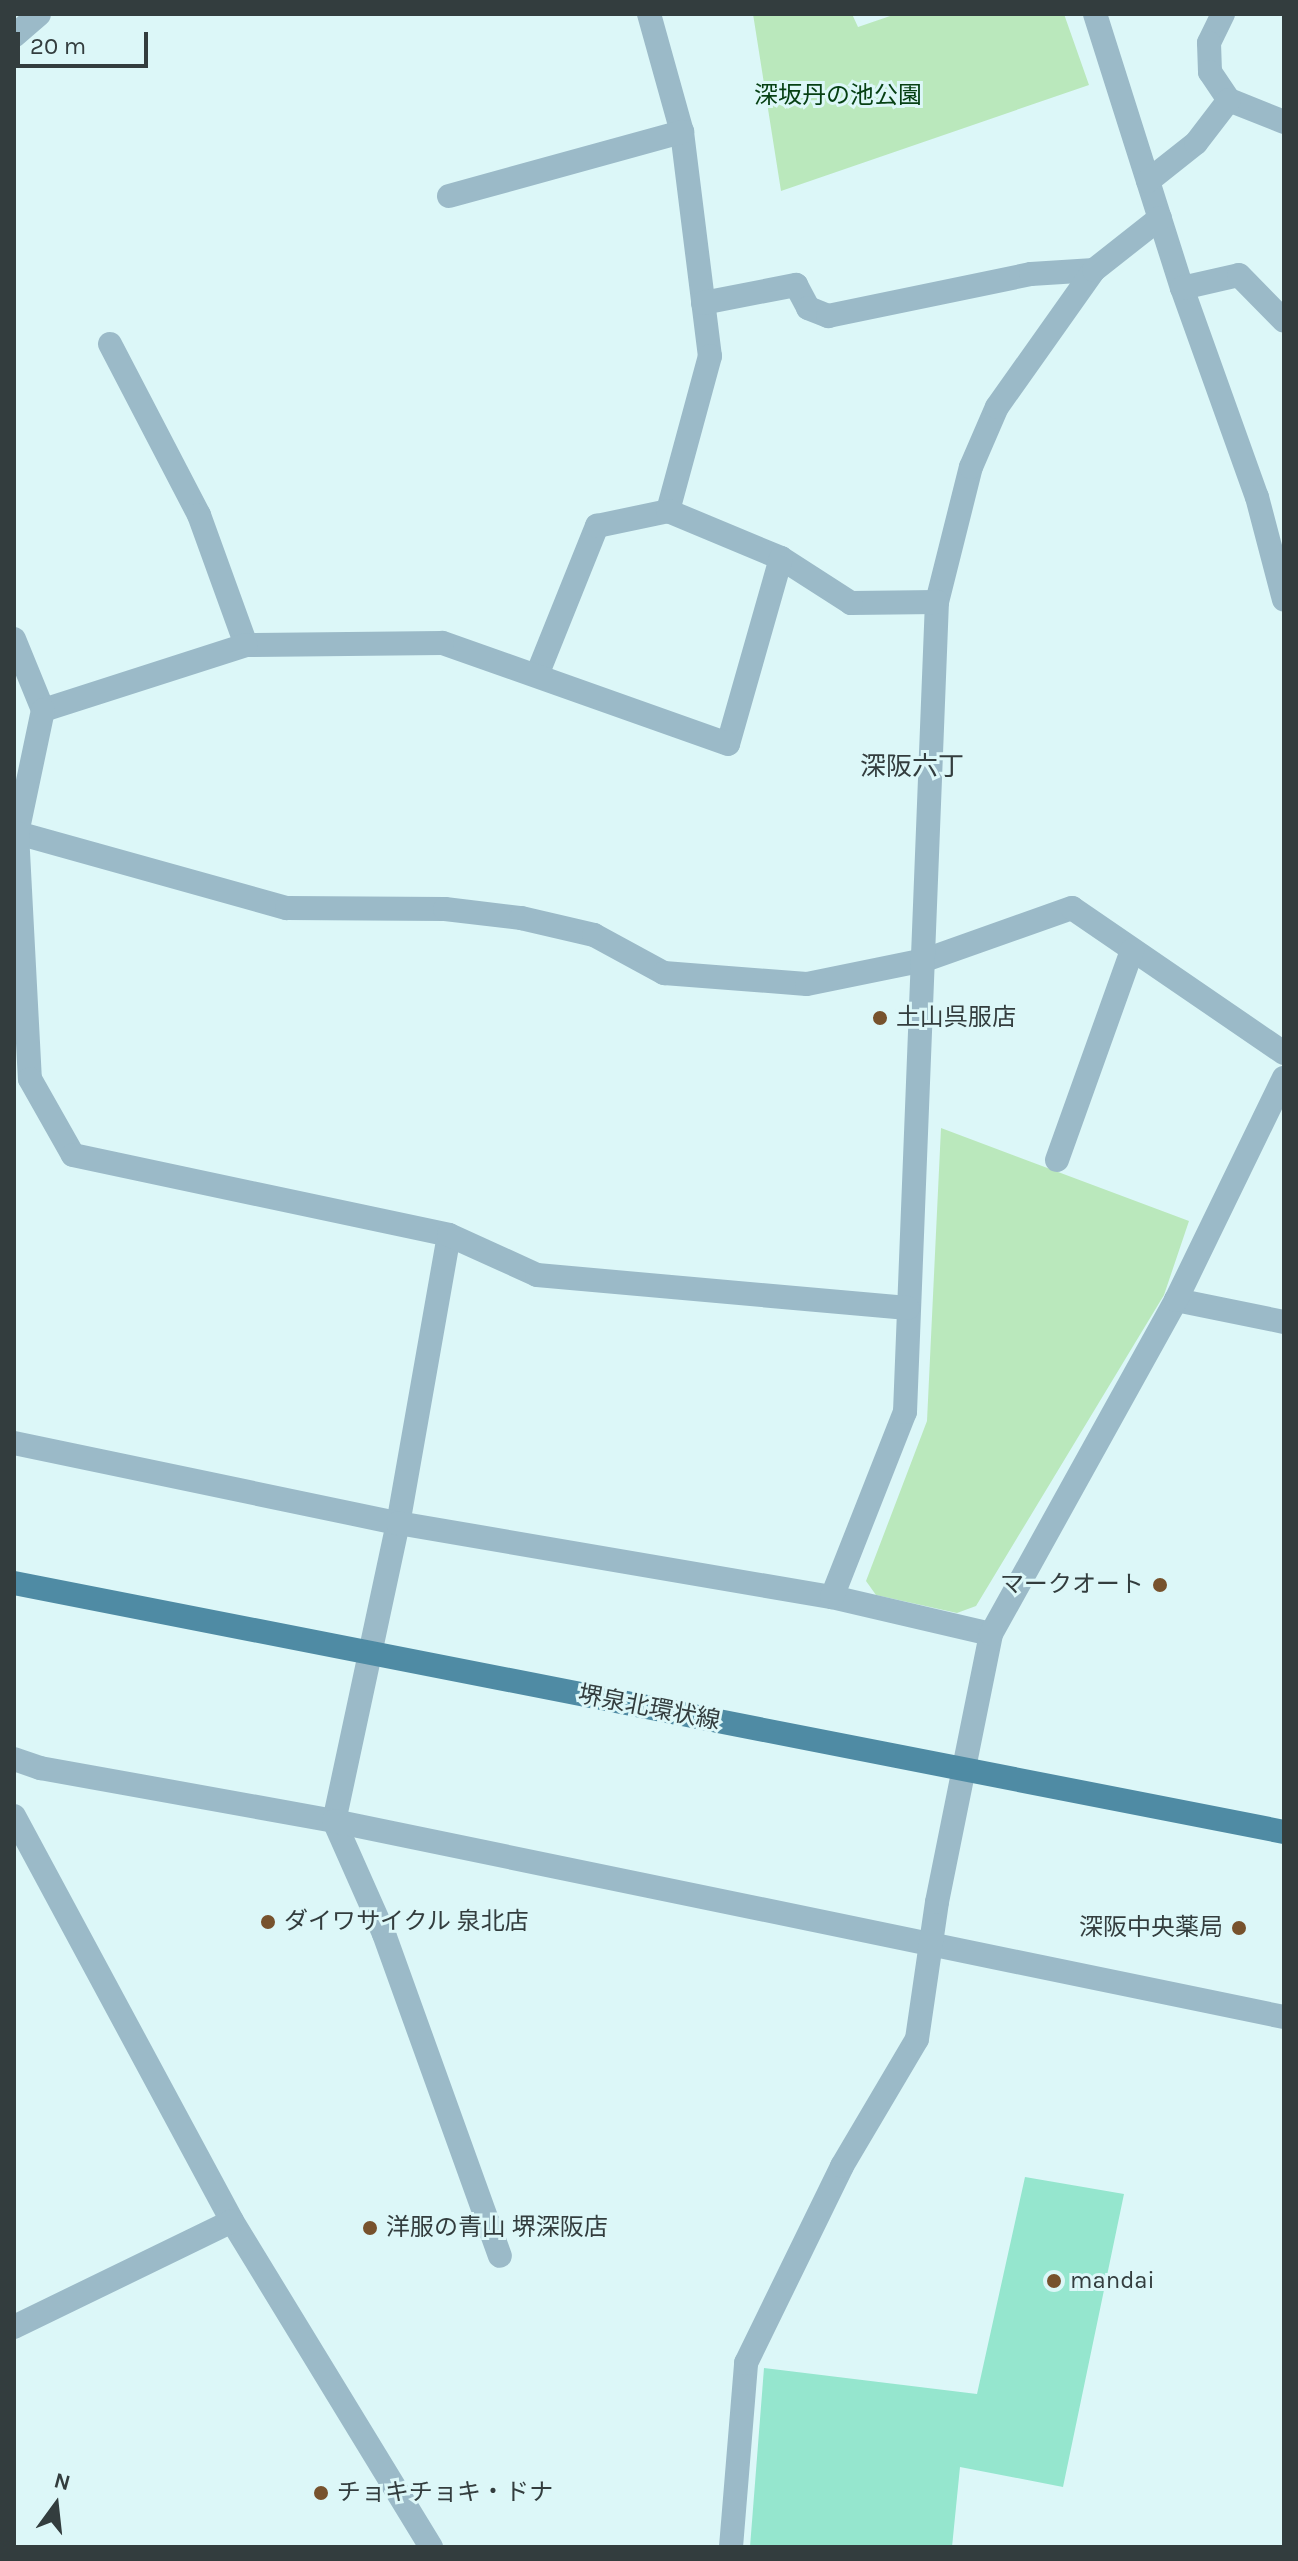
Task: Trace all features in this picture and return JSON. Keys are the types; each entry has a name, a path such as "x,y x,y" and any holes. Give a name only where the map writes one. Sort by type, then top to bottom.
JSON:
{"main road":[{"name":"堺泉北環状線","path":"14,1583 1284,1832"}],"street":[{"path":"14,36 39,14"},
{"path":"649,14 682,132 710,356 668,511"},
{"path":"1095,14 1182,288 1257,497 1284,600"},
{"path":"1223,14 1209,43 1210,72 1229,100 1284,122"},
{"path":"1148,181 1196,143 1229,100"},
{"path":"449,196 682,132"},
{"path":"832,1597 905,1412 937,602 971,467 997,407 1094,270 1160,218"},
{"path":"703,303 796,285 808,308 828,316 1031,274 1094,270"},
{"path":"1182,288 1239,275 1284,321"},
{"path":"110,344 199,515 246,645"},
{"path":"537,675 597,526 668,511 781,558 851,603 937,602"},
{"path":"43,710 246,645 442,643 728,744 781,558"},
{"path":"14,639 43,710 16,833 30,1079 73,1155 449,1235 537,1275 908,1308"},
{"path":"16,833 287,908 445,909 521,918 594,935 664,973 807,984 925,960 1072,908 1284,1053"},
{"path":"1057,1160 1132,950"},
{"path":"731,2547 746,2363 842,2166 917,2039 933,1947 937,1902 991,1634 1176,1300 1284,1078"},
{"path":"1263,1122 1284,1104"},
{"path":"449,1235 398,1523 334,1821 384,1934 500,2256"},
{"path":"1176,1300 1284,1322"},
{"path":"14,1443 398,1523 832,1597 991,1634"},
{"path":"14,1759 40,1768 334,1821 1284,2017"},
{"path":"14,1816 232,2221 431,2547"},
{"path":"14,2327 232,2221"}],"green space":[{"name":"深坂丹の池公園","path":"753,14 852,14 858,27 896,14 1064,14 1089,85 781,191"},
{"path":"941,1128 1189,1221 1164,1295 976,1606 957,1613 876,1595 866,1581 927,1421"}],"building":[{"name":"mandai","path":"1025,2177 1124,2194 1063,2487 960,2467 952,2547 750,2547 764,2368 977,2394"}],"place":[{"name":"土山呉服店","path":"880,1018"},
{"name":"マークオート","path":"1160,1585"},
{"name":"ダイワサイクル 泉北店","path":"268,1922"},
{"name":"深阪中央薬局","path":"1239,1928"},
{"name":"洋服の青山 堺深阪店","path":"370,2228"},
{"name":"mandai","path":"1054,2281"},
{"name":"チョキチョキ・ドナ","path":"321,2493"}],"district":[{"name":"深阪六丁","path":"912,767"}]}
